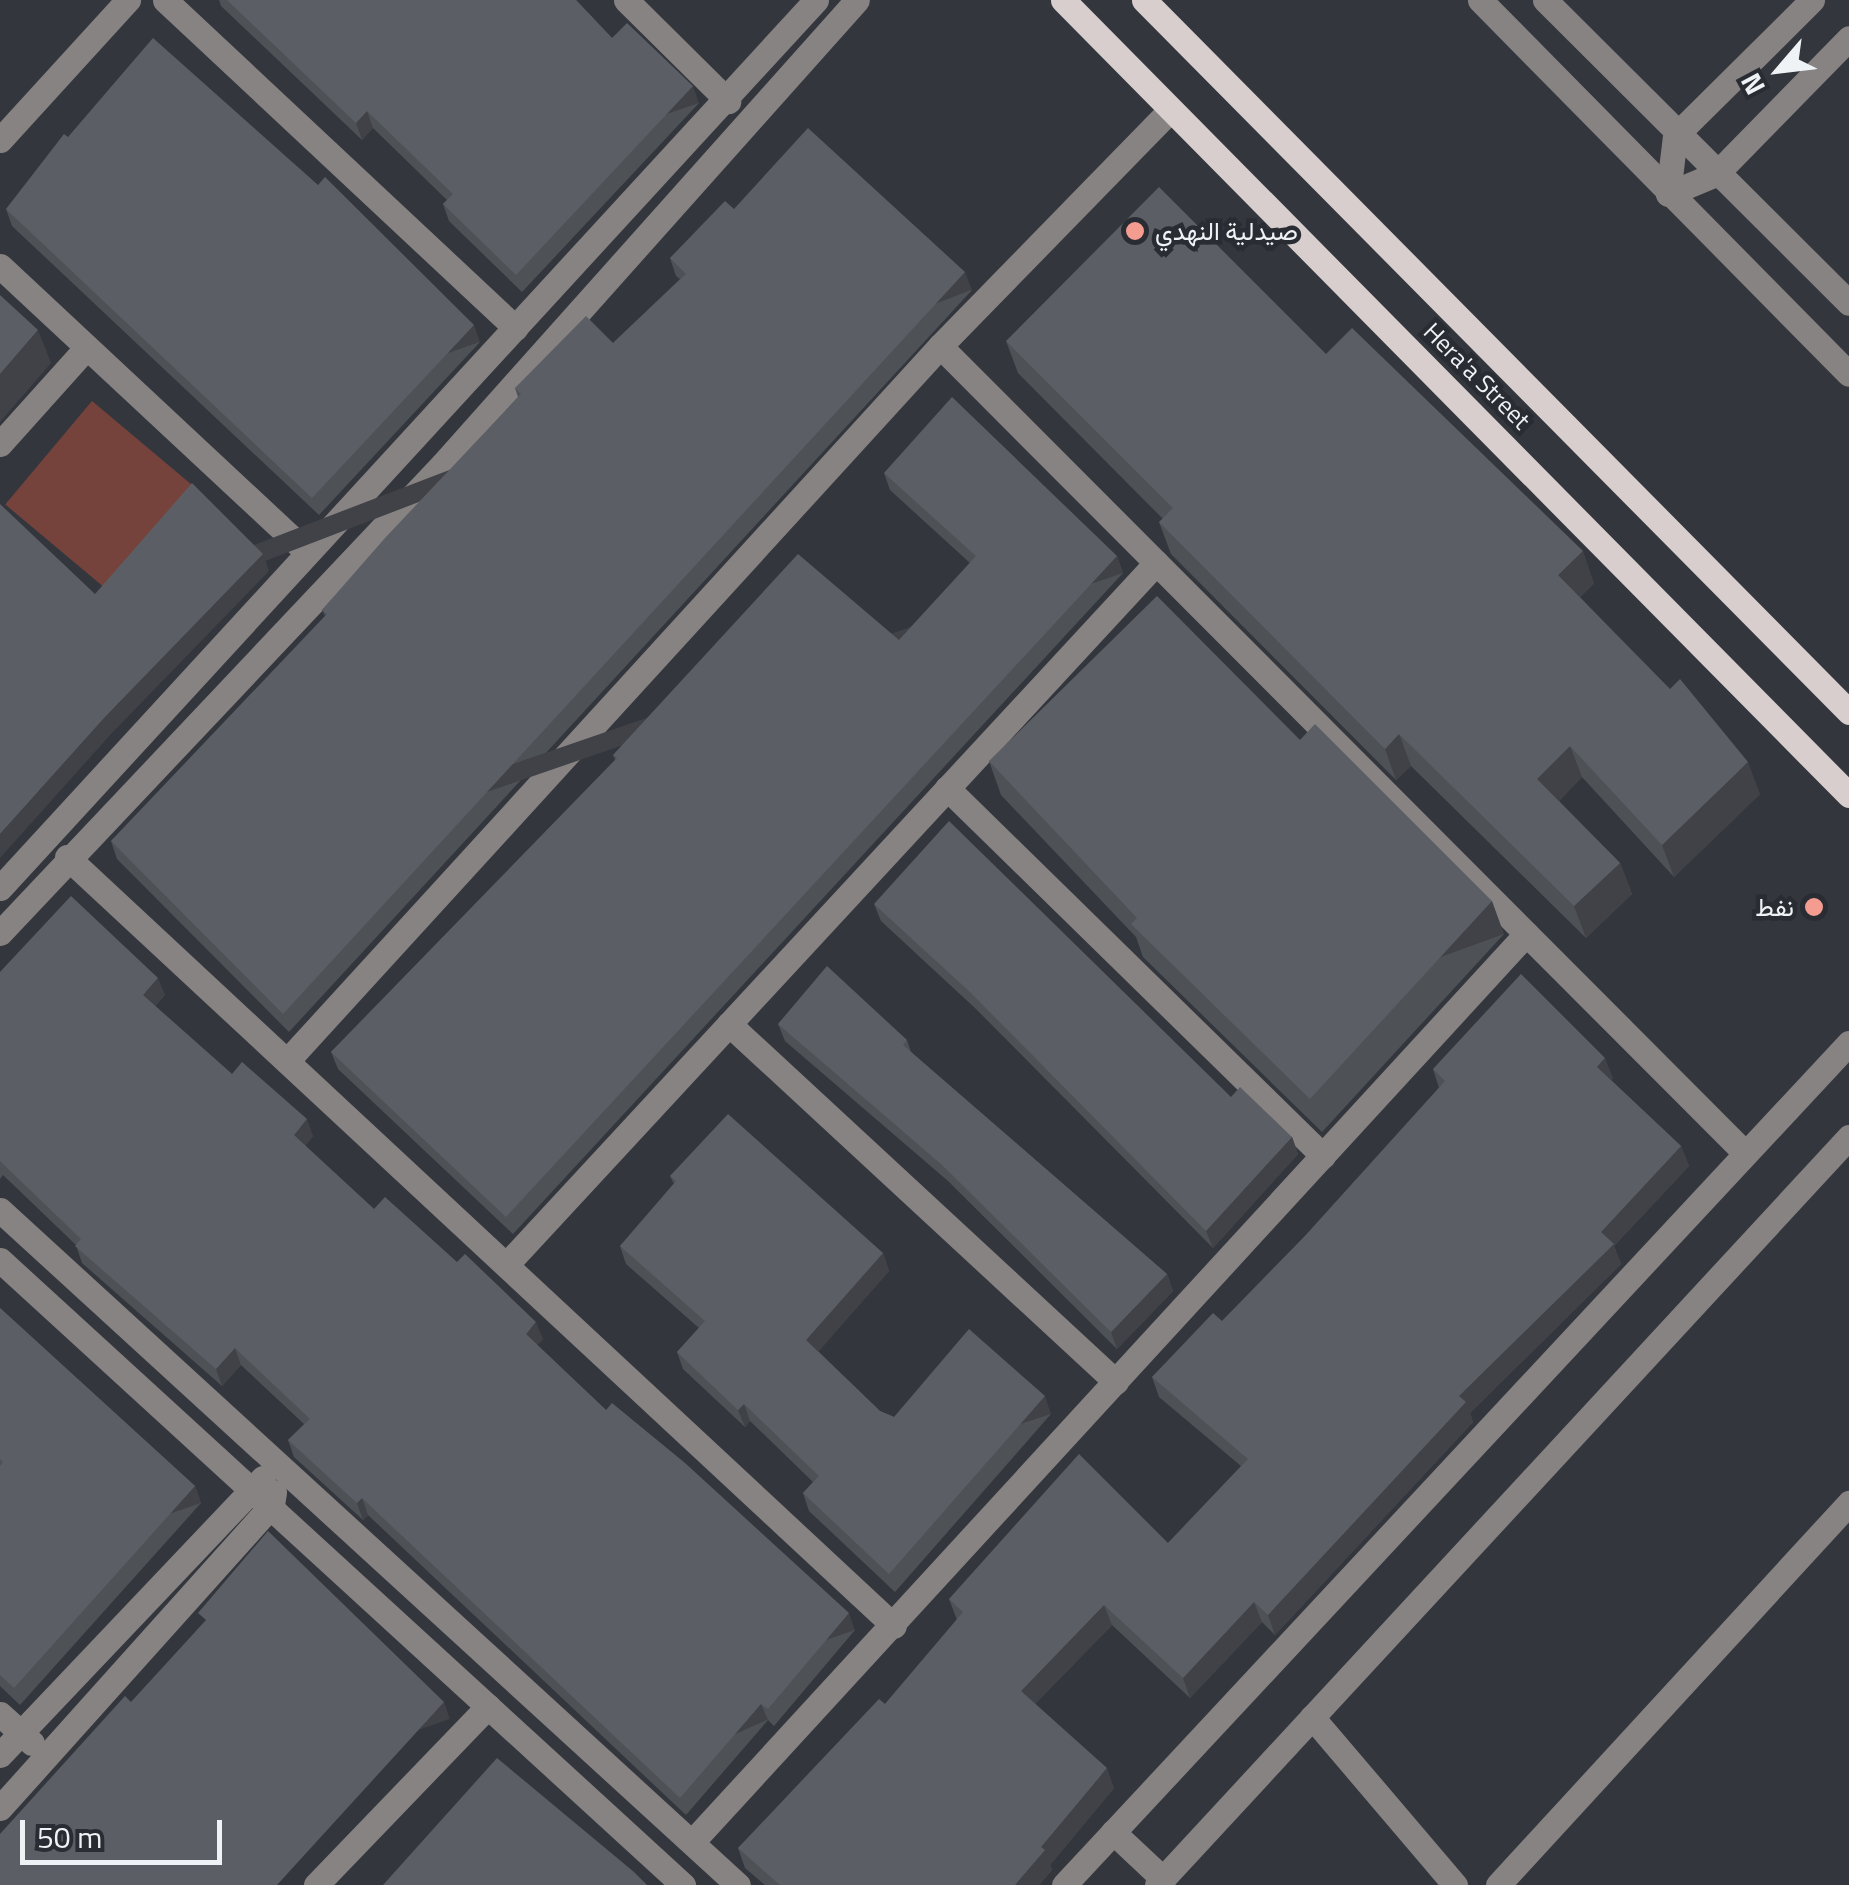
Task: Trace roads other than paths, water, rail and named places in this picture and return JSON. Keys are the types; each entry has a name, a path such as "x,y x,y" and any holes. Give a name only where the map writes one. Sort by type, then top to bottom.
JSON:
{"main road":[{"name":"Hera'a Street","path":"1063,0 1849,794"},
{"name":"Hera'a Street","path":"1144,0 1849,712"}],"street":[{"path":"0,140 128,0"},
{"path":"165,0 515,328"},
{"path":"626,0 728,101"},
{"path":"0,888 306,552 728,101 816,0"},
{"path":"0,933 67,857 442,465 858,0"},
{"path":"1480,0 1849,374"},
{"path":"1545,0 1675,136 1849,303"},
{"path":"1668,194 1675,136 1812,0"},
{"path":"1668,194 1716,174 1849,38"},
{"path":"287,1061 940,346 1170,110"},
{"path":"0,266 306,552"},
{"path":"940,346 1743,1151"},
{"path":"0,444 87,347"},
{"path":"411,440 442,465"},
{"path":"506,1265 1156,562"},
{"path":"948,788 1323,1156"},
{"path":"67,857 894,1626"},
{"path":"692,1842 1526,934"},
{"path":"729,1024 1116,1382"},
{"path":"1064,1885 1743,1151 1849,1044"},
{"path":"1112,1832 1160,1882 1849,1137"},
{"path":"0,1210 738,1885"},
{"path":"0,1260 683,1885"},
{"path":"0,1755 249,1487 280,1467"},
{"path":"0,1808 272,1505 280,1467"},
{"path":"1498,1885 1849,1504"},
{"path":"316,1885 488,1706"},
{"path":"0,1714 46,1757"},
{"path":"1312,1718 1455,1885"}],"place":[{"name":"صيدلية النهدي","path":"1135,231"},
{"name":"نفط","path":"1814,907"}]}
